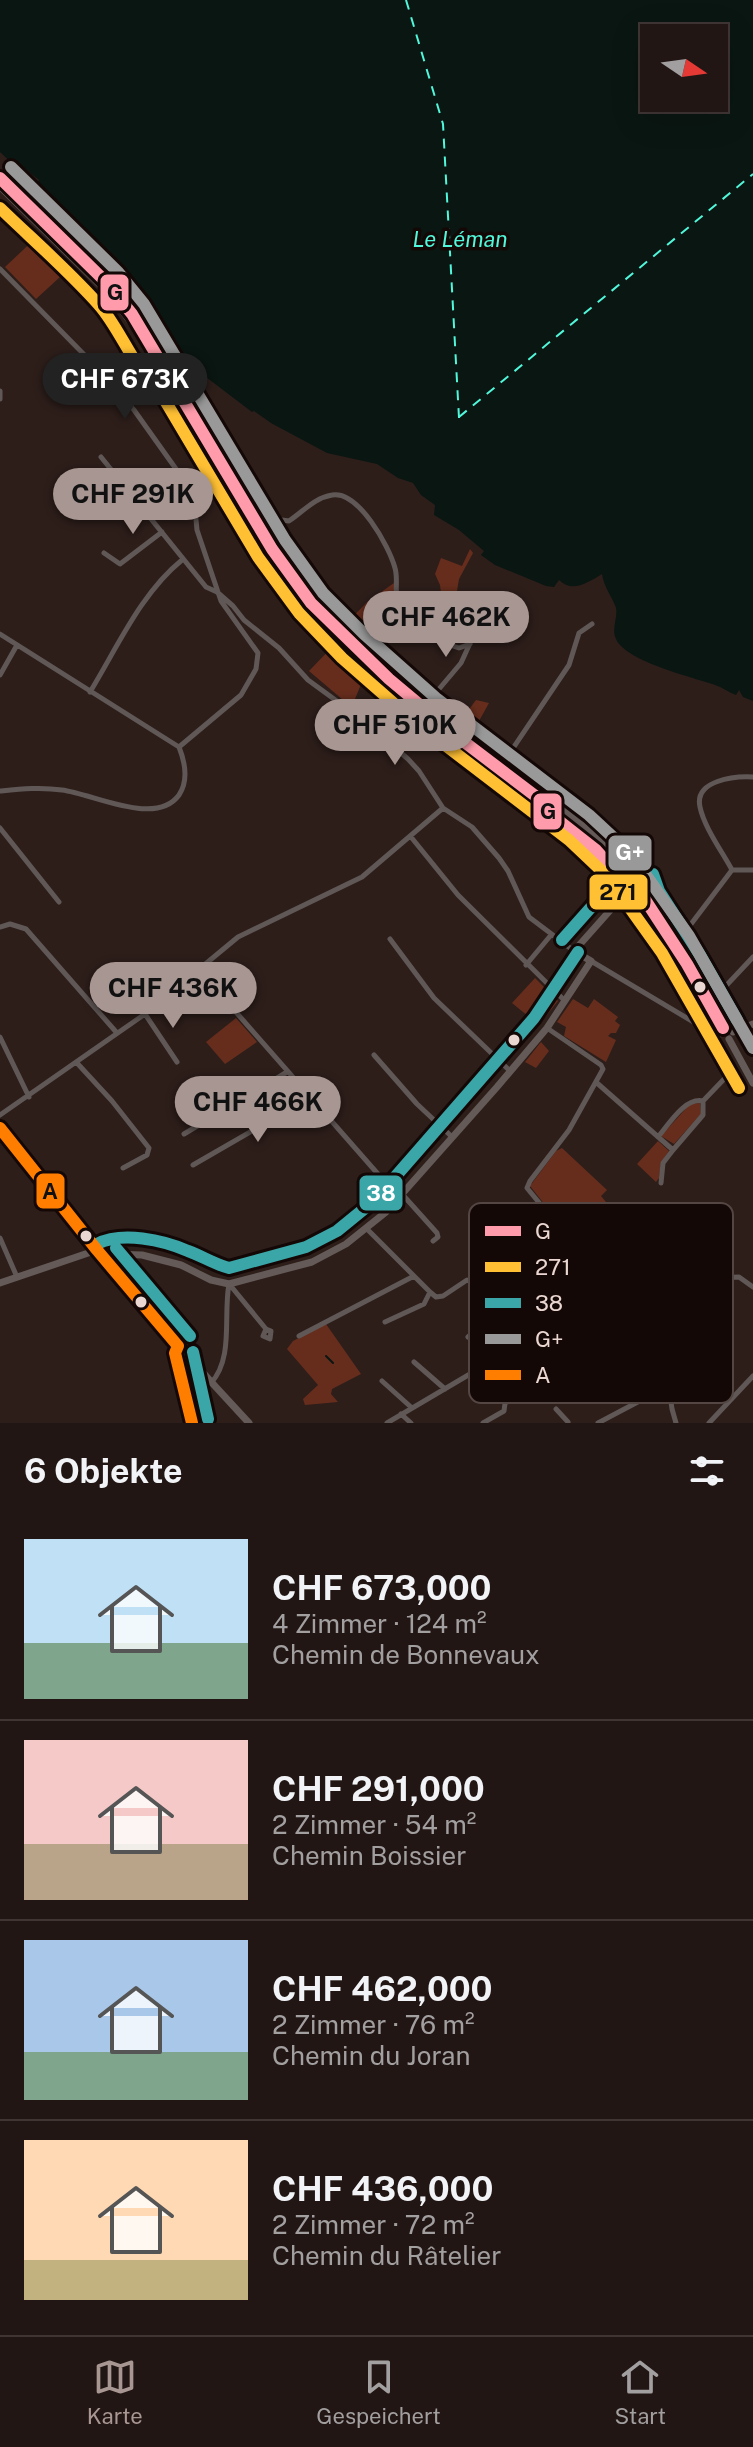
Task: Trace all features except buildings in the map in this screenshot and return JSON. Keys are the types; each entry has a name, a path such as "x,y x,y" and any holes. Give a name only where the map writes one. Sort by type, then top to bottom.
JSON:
{"main road":[{"path":"0,178 116,293 140,325 256,523 291,577 319,612 423,708 590,837 621,867"},
{"path":"0,186 102,285 169,377"}],"street":[{"path":"0,269 101,371 134,410 181,476 194,499 197,530 217,592 258,653 258,661 241,695 179,747"},
{"path":"0,391 0,399"},
{"path":"101,457 206,587 233,606 244,620 279,648 308,680 364,721 408,759 443,808 483,838 508,871 529,917 574,951 711,1033 729,1027 741,1069 753,1083"},
{"path":"256,523 267,518 291,520 308,505 330,495 350,499 368,518 393,563 397,599 453,646 459,648 470,644"},
{"path":"104,553 120,564 162,532"},
{"path":"90,692 132,621 170,570 182,560"},
{"path":"423,708 461,663 482,617"},
{"path":"499,769 569,665 579,633 592,624"},
{"path":"0,634 179,747 185,770 184,785 174,801 159,809 140,809 58,789 0,791"},
{"path":"0,675 17,645"},
{"path":"732,870 701,810 700,800 704,790 716,782 753,777"},
{"path":"538,798 556,804 594,832 638,879 644,898 708,1001 722,1031"},
{"path":"538,798 545,810 596,850 644,898"},
{"path":"0,1115 145,1014 226,945 250,930 362,877 443,808"},
{"path":"0,828 59,902"},
{"path":"411,837 458,895 565,1001"},
{"path":"732,870 753,870"},
{"path":"673,943 685,932 732,870"},
{"path":"574,951 638,879"},
{"path":"0,927 10,924 26,929 117,1033"},
{"path":"526,965 551,935"},
{"path":"390,939 434,998 510,1071"},
{"path":"708,1001 721,992 753,957"},
{"path":"104,1258 116,1253 142,1255 181,1265 211,1280 229,1284 312,1262 367,1229 400,1196 547,1028 591,961"},
{"path":"199,970 309,1098 437,1233 438,1237 433,1241"},
{"path":"145,1014 177,1062"},
{"path":"731,1036 753,1024"},
{"path":"539,1203 527,1188 530,1181 569,1130 603,1073 601,1065 547,1028"},
{"path":"0,1037 29,1097"},
{"path":"374,1055 417,1104 451,1136"},
{"path":"77,1063 149,1148 148,1153 123,1168"},
{"path":"184,1134 287,1072"},
{"path":"658,1137 689,1103 703,1101 727,1076"},
{"path":"597,1083 673,1150"},
{"path":"193,1165 309,1098"},
{"path":"661,1183 663,1163 703,1115 703,1101"},
{"path":"0,1128 178,1346 249,1423"},
{"path":"367,1229 430,1292 439,1297 469,1281"},
{"path":"0,1238 17,1277"},
{"path":"0,1283 97,1250"},
{"path":"299,1336 414,1276"},
{"path":"733,1277 739,1277 753,1287"},
{"path":"229,1284 266,1329"},
{"path":"211,1383 222,1362 229,1284"},
{"path":"385,1322 424,1304 430,1292"},
{"path":"178,1346 175,1353 192,1423"},
{"path":"414,1362 445,1389"},
{"path":"387,1423 469,1375"},
{"path":"733,1397 753,1376"},
{"path":"382,1381 412,1408"},
{"path":"483,1423 504,1411 505,1403"},
{"path":"600,1423 637,1403"},
{"path":"672,1403 676,1423"},
{"path":"709,1423 728,1403"},
{"path":"556,1409 568,1423"},
{"path":"401,1414 411,1423"}],"shaded area":[{"path":"40,234 72,266 36,299 5,267"},
{"path":"470,549 473,553 459,579 456,597 451,599 452,608 443,608 435,574 441,558 462,566"},
{"path":"394,583 396,601 400,605 374,653 345,625 367,602"},
{"path":"335,644 366,672 355,699 359,707 356,711 309,671"},
{"path":"476,700 489,703 479,721 482,725 467,731 458,724"},
{"path":"487,731 486,737 493,742 496,740 504,745 506,752 500,756 477,738 479,735 476,733"},
{"path":"630,835 651,858 640,867 619,844"},
{"path":"535,978 558,1001 539,1025 512,1003"},
{"path":"573,999 588,1008 594,999 618,1017 615,1021 620,1025 616,1033 608,1036 616,1040 606,1062 564,1036 566,1027 557,1022"},
{"path":"236,1018 257,1042 225,1064 206,1042"},
{"path":"541,1042 549,1051 536,1068 525,1062"},
{"path":"700,1103 701,1114 674,1144 661,1136 690,1104"},
{"path":"658,1141 669,1151 661,1162 656,1182 637,1164"},
{"path":"562,1148 607,1190 601,1196 607,1203 543,1203 530,1186 556,1151"},
{"path":"326,1324 361,1374 332,1389 331,1394 338,1402 305,1405 303,1399 318,1385 287,1349 293,1341"}],"water":[{"name":"Le Léman","path":"0,0 753,0 753,701 743,697 739,690 736,695 662,668 622,647 615,635 616,608 602,574 574,586 559,580 554,587 495,565 481,555 484,551 459,530 434,515 435,505 421,495 413,483 398,478 377,464 327,453 252,412 181,358 150,318 50,216 59,209 45,190 39,192 34,187 39,180 25,169 21,172 0,152"}],"waterway":[{"path":"326,1356 333,1363"}],"ferry route":[{"path":"406,0 443,124 459,418"},
{"path":"459,417 753,174"}],"tunnel":[{"path":"621,867 637,887"},
{"path":"727,1076 737,1071"}],"transit line":[{"name":"G+","path":"11,167 118,272 144,304 285,540 323,593 436,698 589,815 631,854 689,936 753,1048"},
{"name":"G","path":"0,178 107,283 132,314 272,549 311,603 389,679 538,798 549,813 596,850 630,888 644,898 687,964 723,1028"},
{"name":"271","path":"0,208 76,280 107,315 140,369 157,387 258,557 299,613 342,658 415,722 569,840 607,876 662,953 739,1088"},
{"name":"38","path":"562,940 626,868"},
{"name":"38","path":"653,874 659,891 737,1020"},
{"name":"38","path":"97,1244 118,1238 155,1241 229,1268 306,1247 337,1231 375,1200 534,1018 578,952"},
{"name":"A","path":"0,1128 178,1346"},
{"name":"38","path":"116,1248 190,1336"},
{"name":"A","path":"178,1346 175,1353 192,1423"},
{"name":"38","path":"193,1352 208,1419"}]}
